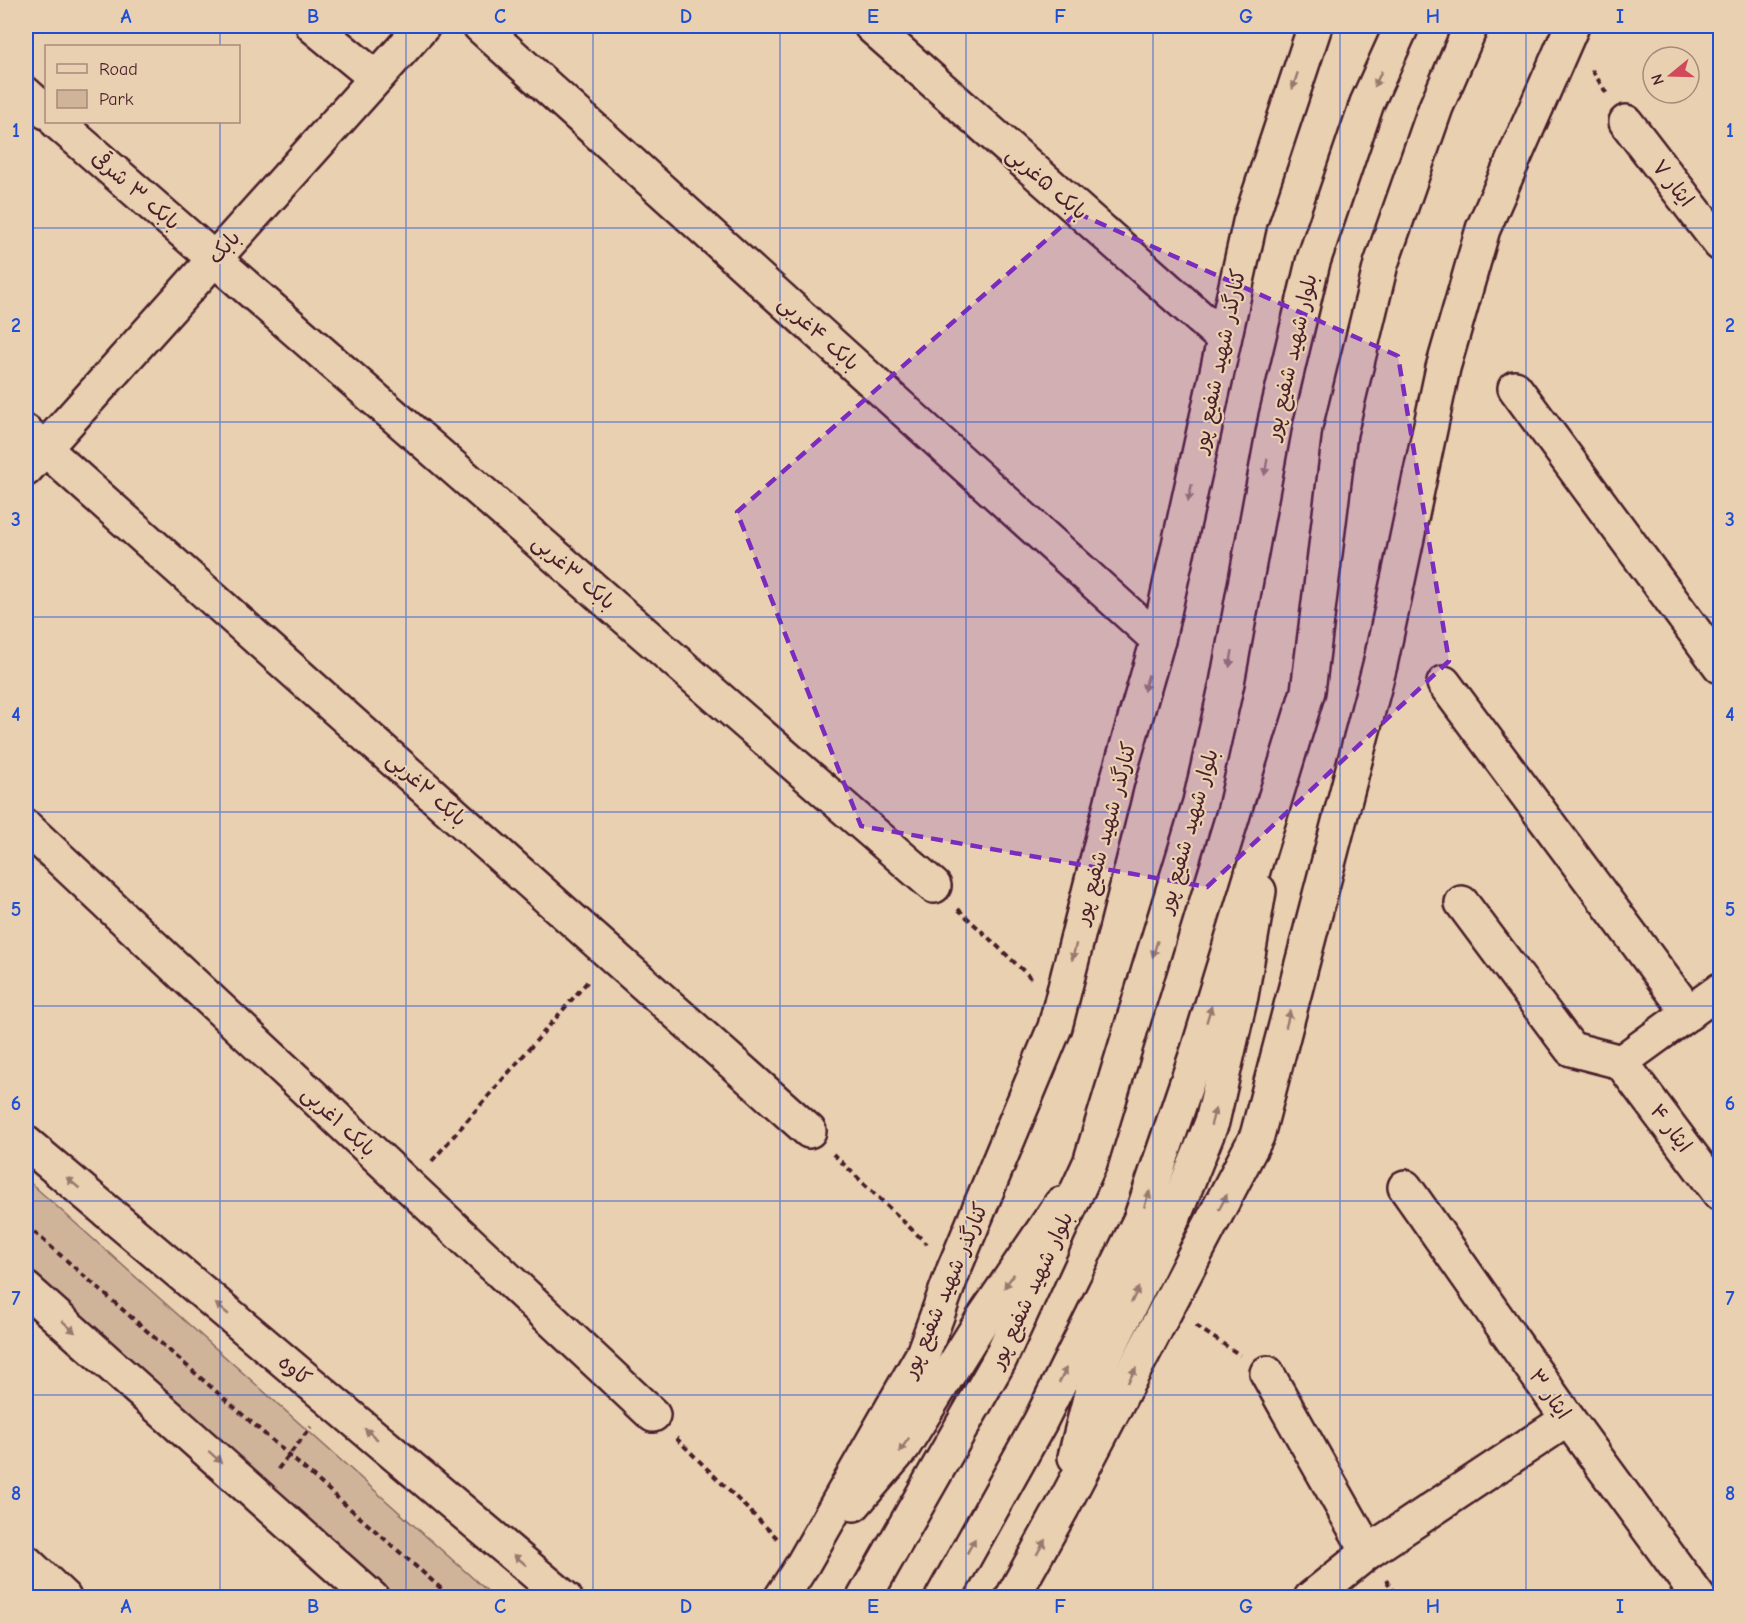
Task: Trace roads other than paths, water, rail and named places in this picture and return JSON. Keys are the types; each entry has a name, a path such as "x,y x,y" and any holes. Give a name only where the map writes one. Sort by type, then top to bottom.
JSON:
{"street":[{"path":"313,26 376,78"},
{"name":"بابک","path":"32,449 214,259 423,26"},
{"name":"بابک ۴غربی","path":"480,26 1158,640"},
{"name":"بابک ۵غربی","path":"871,26 1224,339"},
{"name":"کنارگذر شهید شفیع پور","path":"781,1598 803,1564 923,1354 954,1269 1055,1027 1117,781 1158,640 1250,222 1315,26"},
{"name":"بلوار شهید شفیع پور","path":"864,1598 999,1361 1090,1163 1200,802 1227,683 1276,417 1313,262 1367,103 1402,26"},
{"path":"942,1598 1040,1422 1140,1220 1198,1050 1308,692 1340,434 1381,264 1436,107 1471,26"},
{"path":"1012,1598 1062,1508 1257,1136 1380,665 1449,347 1483,229 1570,30"},
{"path":"26,94 45,111"},
{"name":"ایثار ۷","path":"1626,122 1720,244"},
{"name":"بابک ۳ شرقی","path":"58,123 214,259"},
{"name":"بابک ۳غربی","path":"214,259 934,886"},
{"path":"1515,388 1720,666"},
{"name":"بابک ۲غربی","path":"32,449 612,954 809,1131"},
{"path":"1444,683 1689,1013"},
{"path":"1062,1508 1096,1374 1174,1216 1212,1122 1241,996 1276,798"},
{"name":"بابک ۱غربی","path":"26,827 653,1415"},
{"path":"1462,903 1571,1049 1621,1062 1720,990"},
{"name":"ایثار ۴","path":"1621,1062 1720,1194"},
{"name":"کاوه","path":"26,1143 565,1597"},
{"path":"803,1564 903,1447 984,1317 1090,1163"},
{"name":"ایثار ۳","path":"1405,1187 1568,1419 1700,1598"},
{"path":"26,1288 372,1598"},
{"path":"1268,1373 1368,1552"},
{"path":"1311,1598 1368,1552 1568,1419"},
{"path":"26,1562 64,1598"}]}
